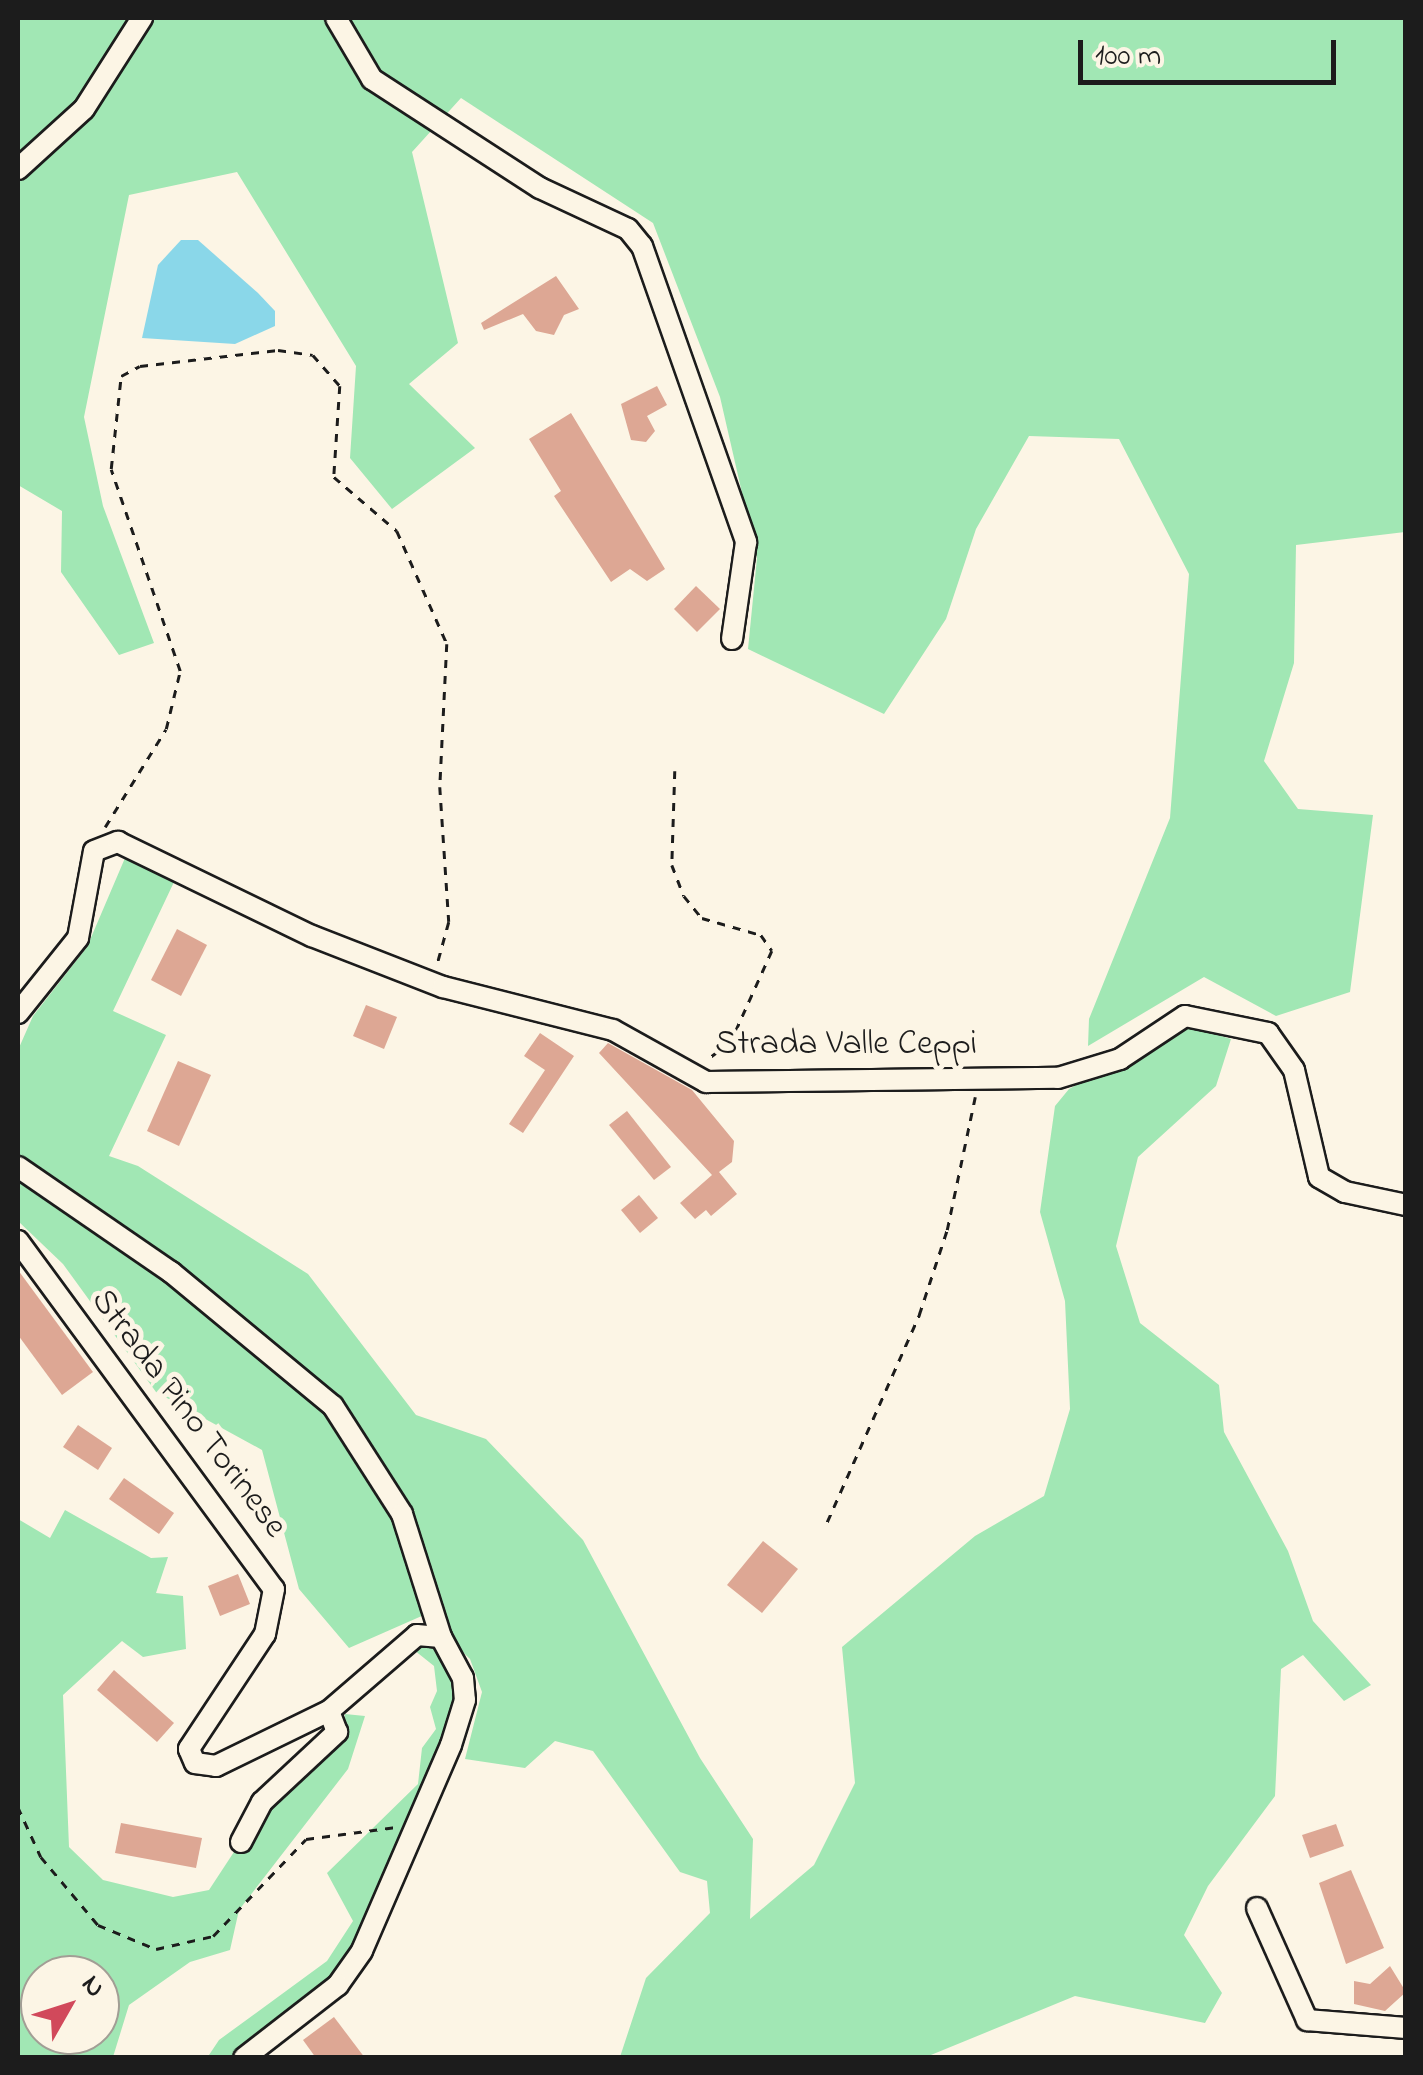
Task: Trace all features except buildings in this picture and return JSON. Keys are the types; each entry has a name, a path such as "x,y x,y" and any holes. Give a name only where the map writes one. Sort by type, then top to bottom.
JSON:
{"street":[{"path":"18,169 84,109 142,18"},
{"path":"336,18 372,79 540,188 628,229 642,246 746,542 732,639"},
{"name":"Strada Valle Ceppi","path":"102,847 128,845 312,936 428,981 613,1030 706,1082 1089,1072 1185,1016 1268,1033 1294,1070 1319,1177 1346,1192 1406,1205"},
{"path":"18,1012 78,938 89,860 102,847"},
{"name":"Strada Pino Torinese","path":"18,1167 171,1272 333,1406 402,1514 465,1700 362,1951 338,1985 244,2058"},
{"name":"Strada Pino Torinese","path":"18,1241 274,1589 265,1634 189,1757 216,1766 329,1711"},
{"path":"241,1842 262,1802 336,1732 329,1711 417,1635 441,1637"},
{"path":"1256,1908 1307,2020 1406,2028"}],"path":[{"path":"102,847 108,817 166,729 180,670 112,469 121,376 140,366 278,350 313,354 340,386 334,476 397,531 447,644 440,787 449,922 428,981"},
{"path":"675,771 672,865 684,896 702,918 761,935 772,951 731,1042 718,1059 699,1062"},
{"path":"827,1522 880,1416 924,1298 952,1212 977,1076"},
{"path":"18,1807 40,1857 98,1925 156,1949 214,1936 306,1839 417,1824"}],"green space":[{"path":"18,18 1405,18 1405,532 1296,545 1294,663 1264,761 1298,809 1373,815 1350,992 1276,1016 1204,977 1088,1046 1089,1019 1170,818 1189,574 1119,439 1029,436 976,529 946,619 884,714 748,649 757,558 720,397 653,223 461,98 412,152 458,343 409,384 475,448 392,509 350,458 356,366 237,172 129,195 84,417 103,506 154,643 119,655 61,572 62,511 18,485"},
{"path":"125,858 174,882 113,1011 166,1035 109,1156 138,1166 308,1274 416,1415 486,1439 583,1540 700,1758 753,1839 750,1919 814,1865 855,1783 842,1647 975,1536 1044,1496 1070,1409 1065,1301 1040,1212 1055,1106 1069,1089 1185,1025 1231,1039 1216,1086 1138,1157 1116,1246 1140,1323 1219,1385 1224,1432 1288,1551 1313,1621 1371,1685 1344,1701 1303,1655 1281,1669 1275,1796 1208,1886 1184,1935 1222,1993 1205,2023 1075,1996 926,2057 620,2057 646,1978 710,1913 707,1881 680,1872 593,1751 555,1741 525,1768 465,1759 482,1692 470,1659 424,1615 349,1648 299,1589 262,1450 156,1392 63,1264 18,1221 18,1050 33,1016 87,947"},
{"path":"65,1510 151,1558 168,1557 156,1593 183,1596 186,1649 143,1657 122,1641 63,1695 69,1847 103,1880 173,1897 209,1890 251,1826 342,1731 345,1714 365,1716 348,1769 239,1910 230,1950 190,1962 129,2005 120,2034 120,1955 20,1955 20,2055 113,2057 18,2058 18,1519 50,1538"},
{"path":"440,1642 460,1698 346,1963 239,2057 207,2058 219,2040 327,1961 353,1921 327,1873 418,1784 422,1748 436,1729 430,1707 437,1691 434,1666 409,1646"}],"water":[{"path":"181,240 198,240 258,293 275,311 275,326 235,344 142,338 158,265"}]}
